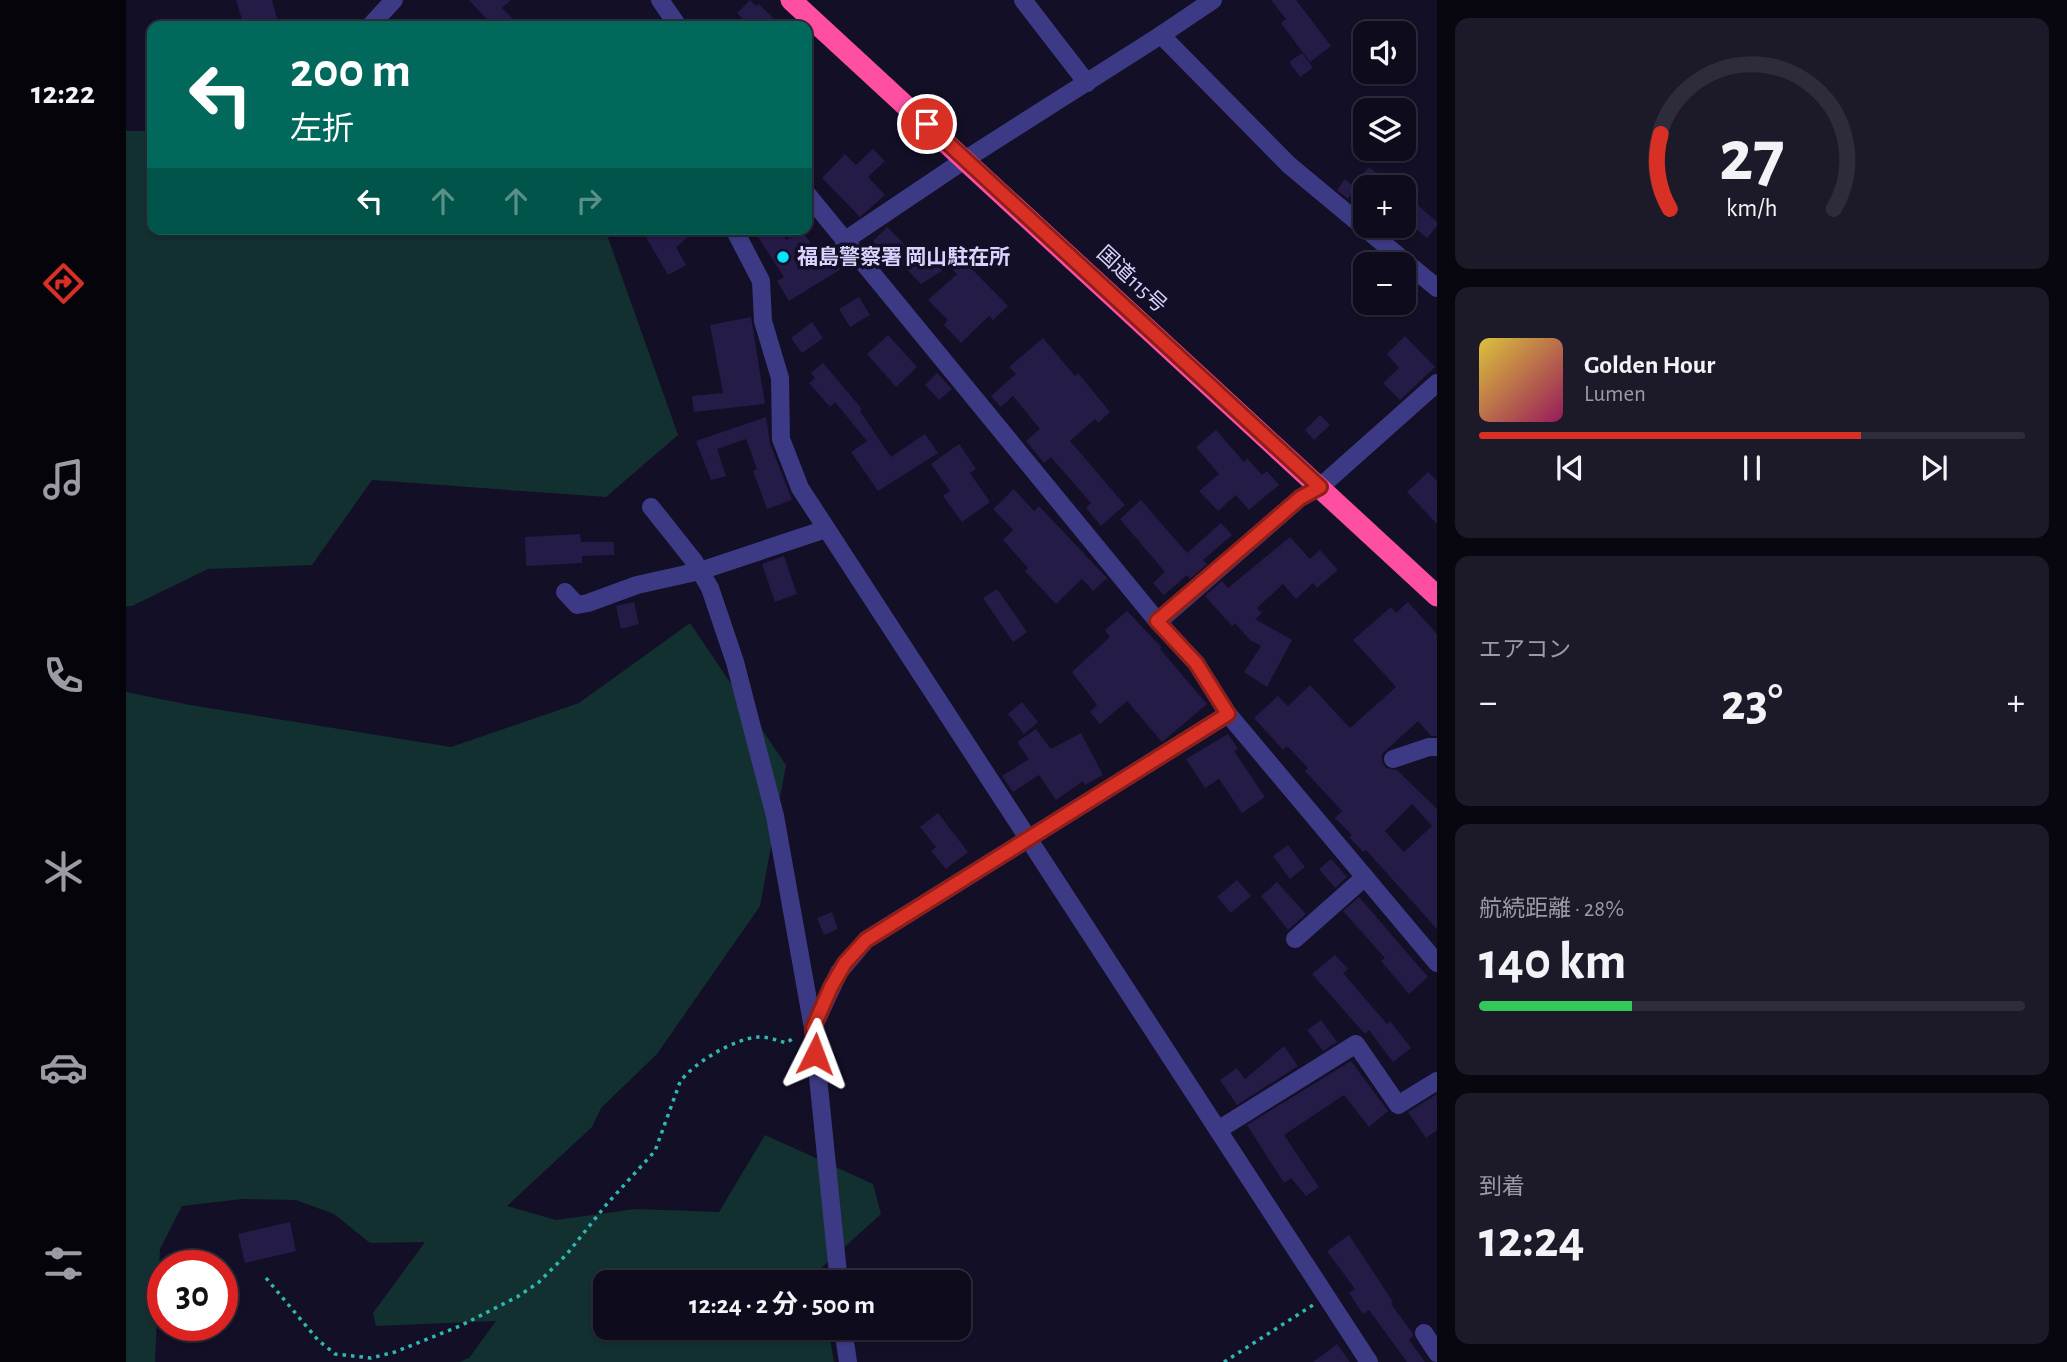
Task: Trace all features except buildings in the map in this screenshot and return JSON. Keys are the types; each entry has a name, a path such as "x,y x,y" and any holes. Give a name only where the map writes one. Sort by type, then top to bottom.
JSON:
{"highway":[{"name":"国道115号","path":"792,0 1437,596"}],"street":[{"path":"375,21 394,0"},
{"path":"660,0 675,21"},
{"path":"1023,0 1087,83"},
{"path":"844,242 966,159 1213,0"},
{"path":"1161,35 1289,165 1437,288"},
{"path":"812,200 1157,621 1196,663 1228,714 1437,964"},
{"path":"737,235 761,281 763,321 780,377 781,439 800,488 1026,839 1110,962 1369,1362"},
{"path":"1157,621 1300,498 1320,487 1437,383"},
{"path":"651,507 710,588 734,662 775,816 813,1028 838,1270"},
{"path":"565,592 577,605 588,603 637,585 700,571 826,529"},
{"path":"813,1028 839,972 866,940 1228,714"},
{"path":"1393,759 1429,747 1437,747"},
{"path":"1295,939 1365,877"},
{"path":"1218,1130 1356,1044 1398,1105 1437,1081"},
{"path":"1424,1333 1437,1353"},
{"path":"845,1340 848,1362"}],"path":[{"path":"266,1278 318,1340 335,1354 372,1358 395,1352 460,1326 517,1297 537,1283 567,1254 606,1205 655,1151 680,1082 686,1073 738,1041 757,1037 773,1038 786,1043 813,1028"},
{"path":"1224,1362 1326,1297"}],"green space":[{"path":"126,131 147,131 147,235 607,235 678,435 606,497 372,480 312,565 208,569 132,606 126,606"},
{"path":"690,623 786,765 760,906 657,1054 601,1108 592,1127 507,1206 556,1220 635,1209 719,1212 765,1135 873,1184 881,1214 819,1270 593,1270 593,1340 830,1340 834,1362 459,1362 469,1358 496,1321 376,1326 373,1313 425,1242 370,1243 334,1214 296,1200 242,1199 182,1206 160,1250 147,1250 147,1341 156,1341 155,1362 126,1362 126,692 190,705 451,747 579,703"}],"place":[{"name":"福島警察署 岡山駐在所","path":"783,257"}],"route":[{"path":"815,1054 813,1028 831,987 845,963 866,940 1228,714 1196,663 1157,621 1300,498 1320,487 927,124"}]}
